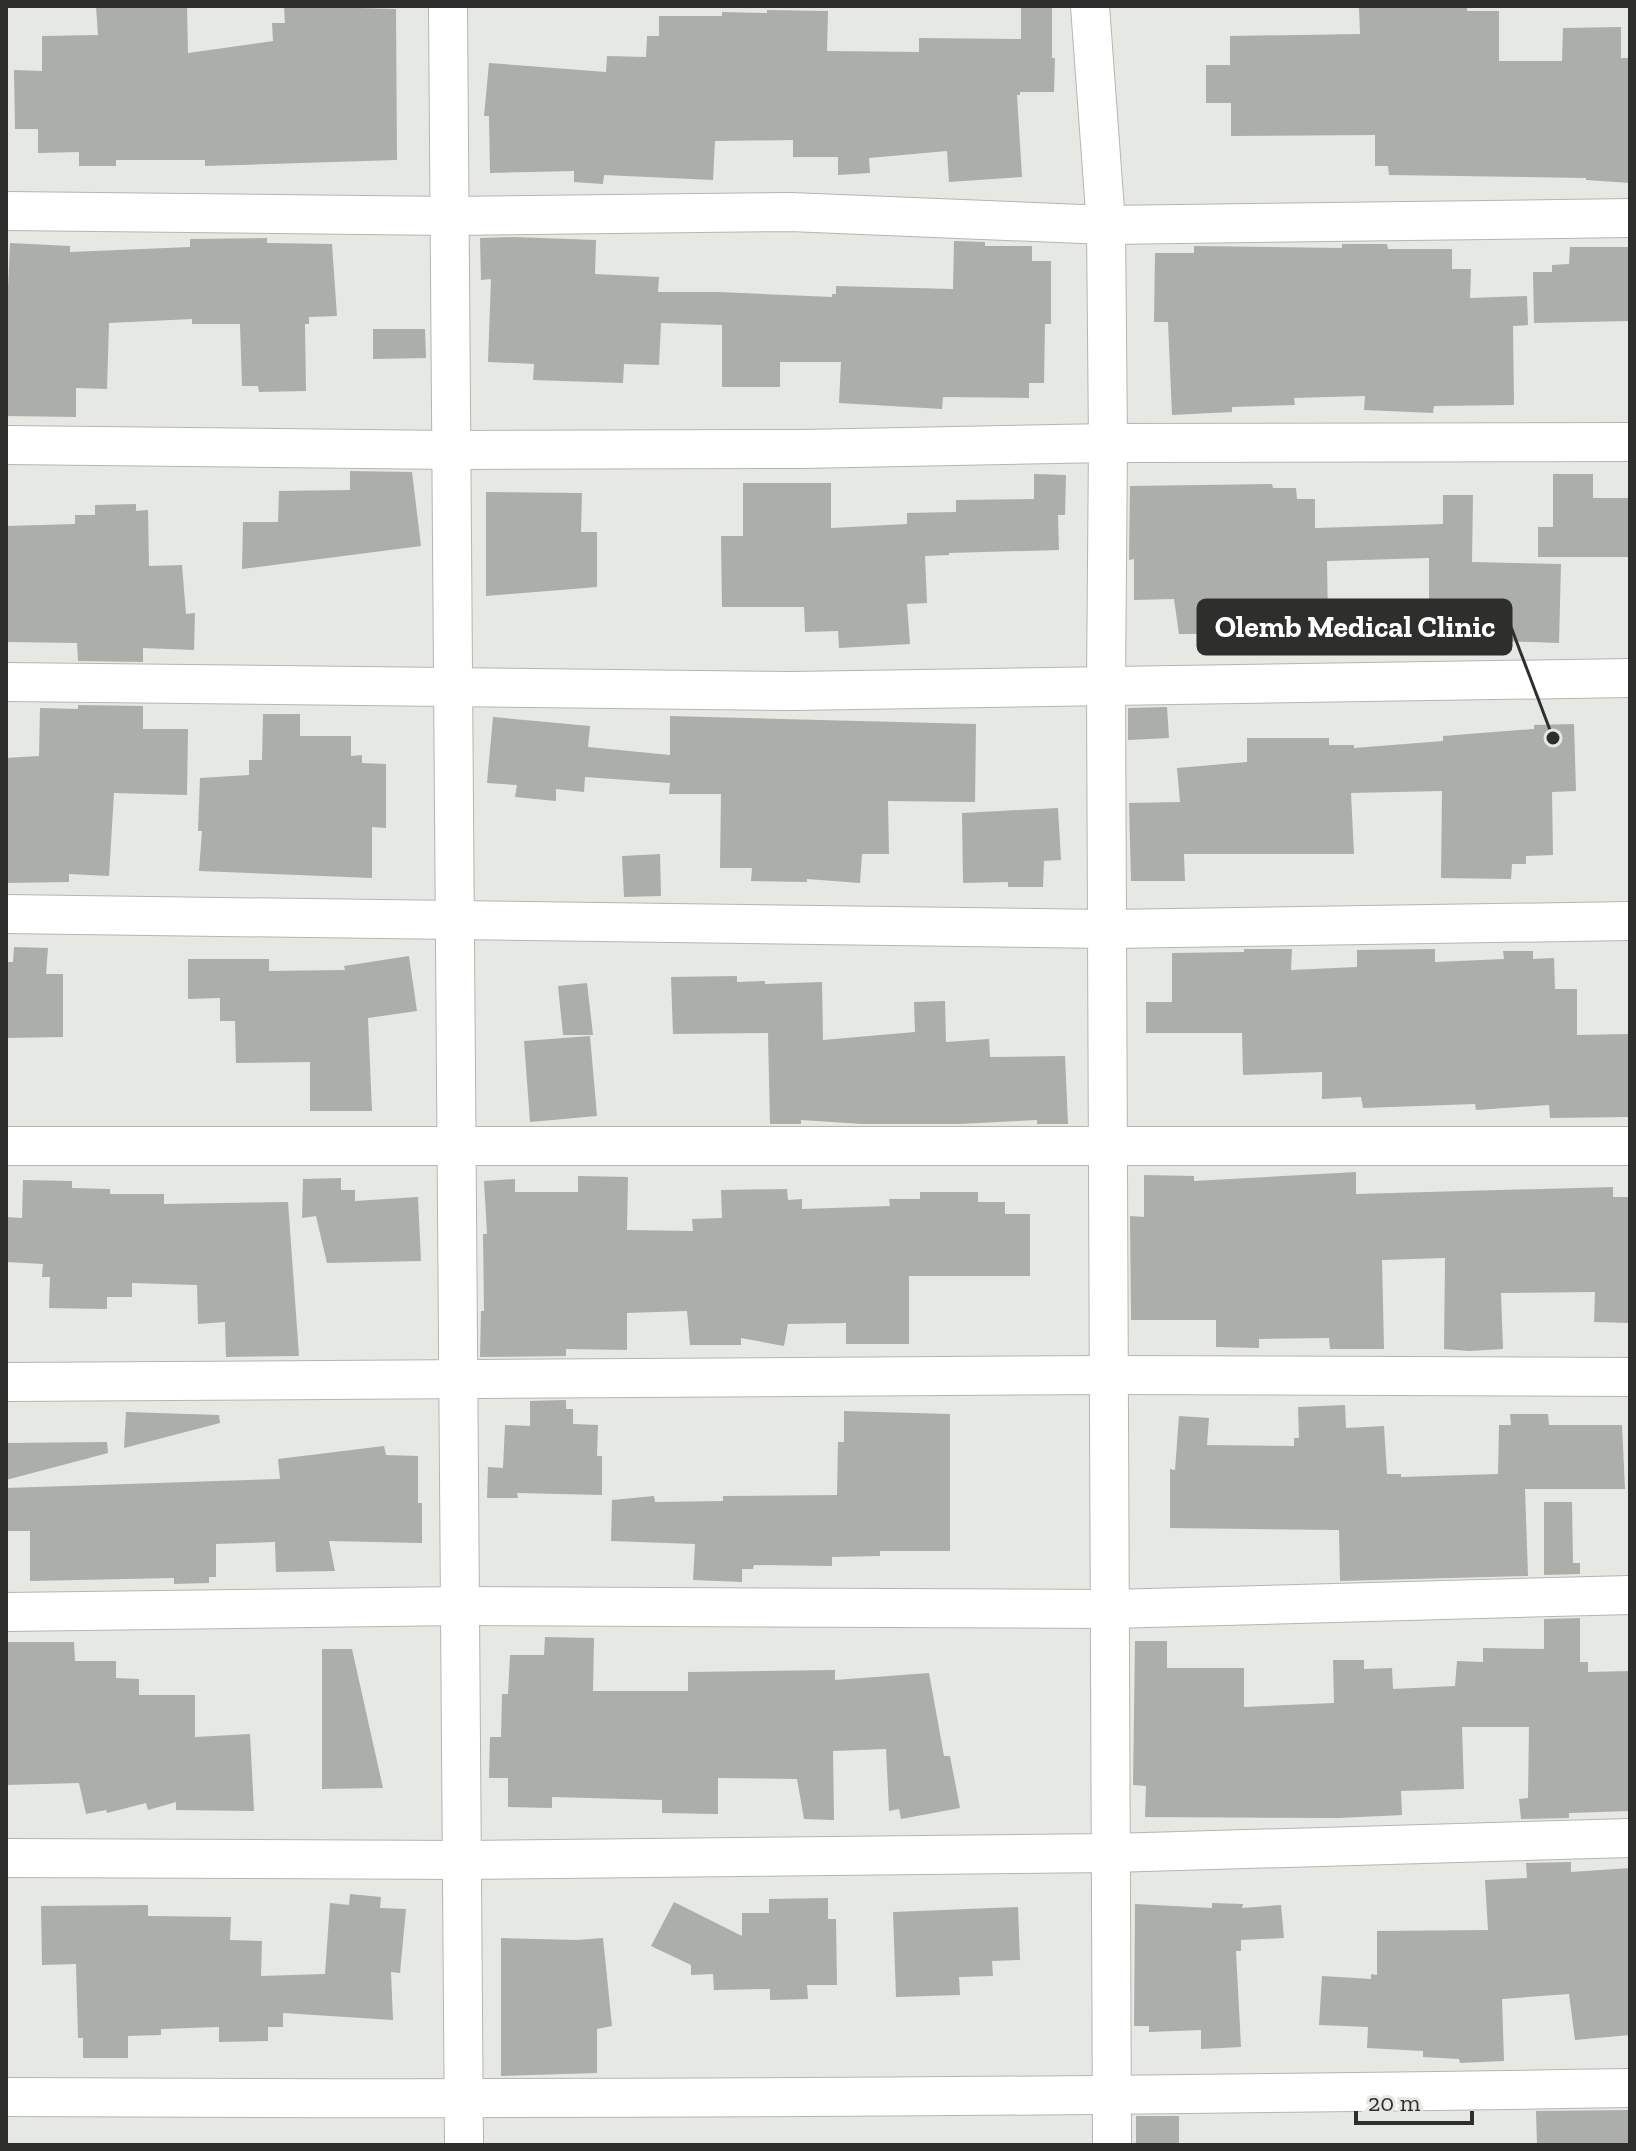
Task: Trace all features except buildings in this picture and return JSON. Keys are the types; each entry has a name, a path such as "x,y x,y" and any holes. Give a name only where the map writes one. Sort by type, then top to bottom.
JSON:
{"street":[{"path":"448,6 464,2145"},
{"path":"1090,6 1106,225 1112,2145"},
{"path":"6,211 450,216 790,212 1106,225 1630,218"},
{"path":"6,445 452,450 802,449 1108,443 1630,442"},
{"path":"6,682 792,691 1630,678"},
{"path":"6,914 1109,929 1630,921"},
{"path":"6,1146 1630,1146"},
{"path":"6,1382 1110,1375 1630,1377"},
{"path":"6,1612 460,1606 1110,1609 1630,1595"},
{"path":"6,1858 462,1860 1111,1853 1630,1838"},
{"path":"6,2097 464,2100 1112,2097 1630,2088"}],"place":[{"name":"Olemb Medical Clinic","path":"1553,738"}]}
